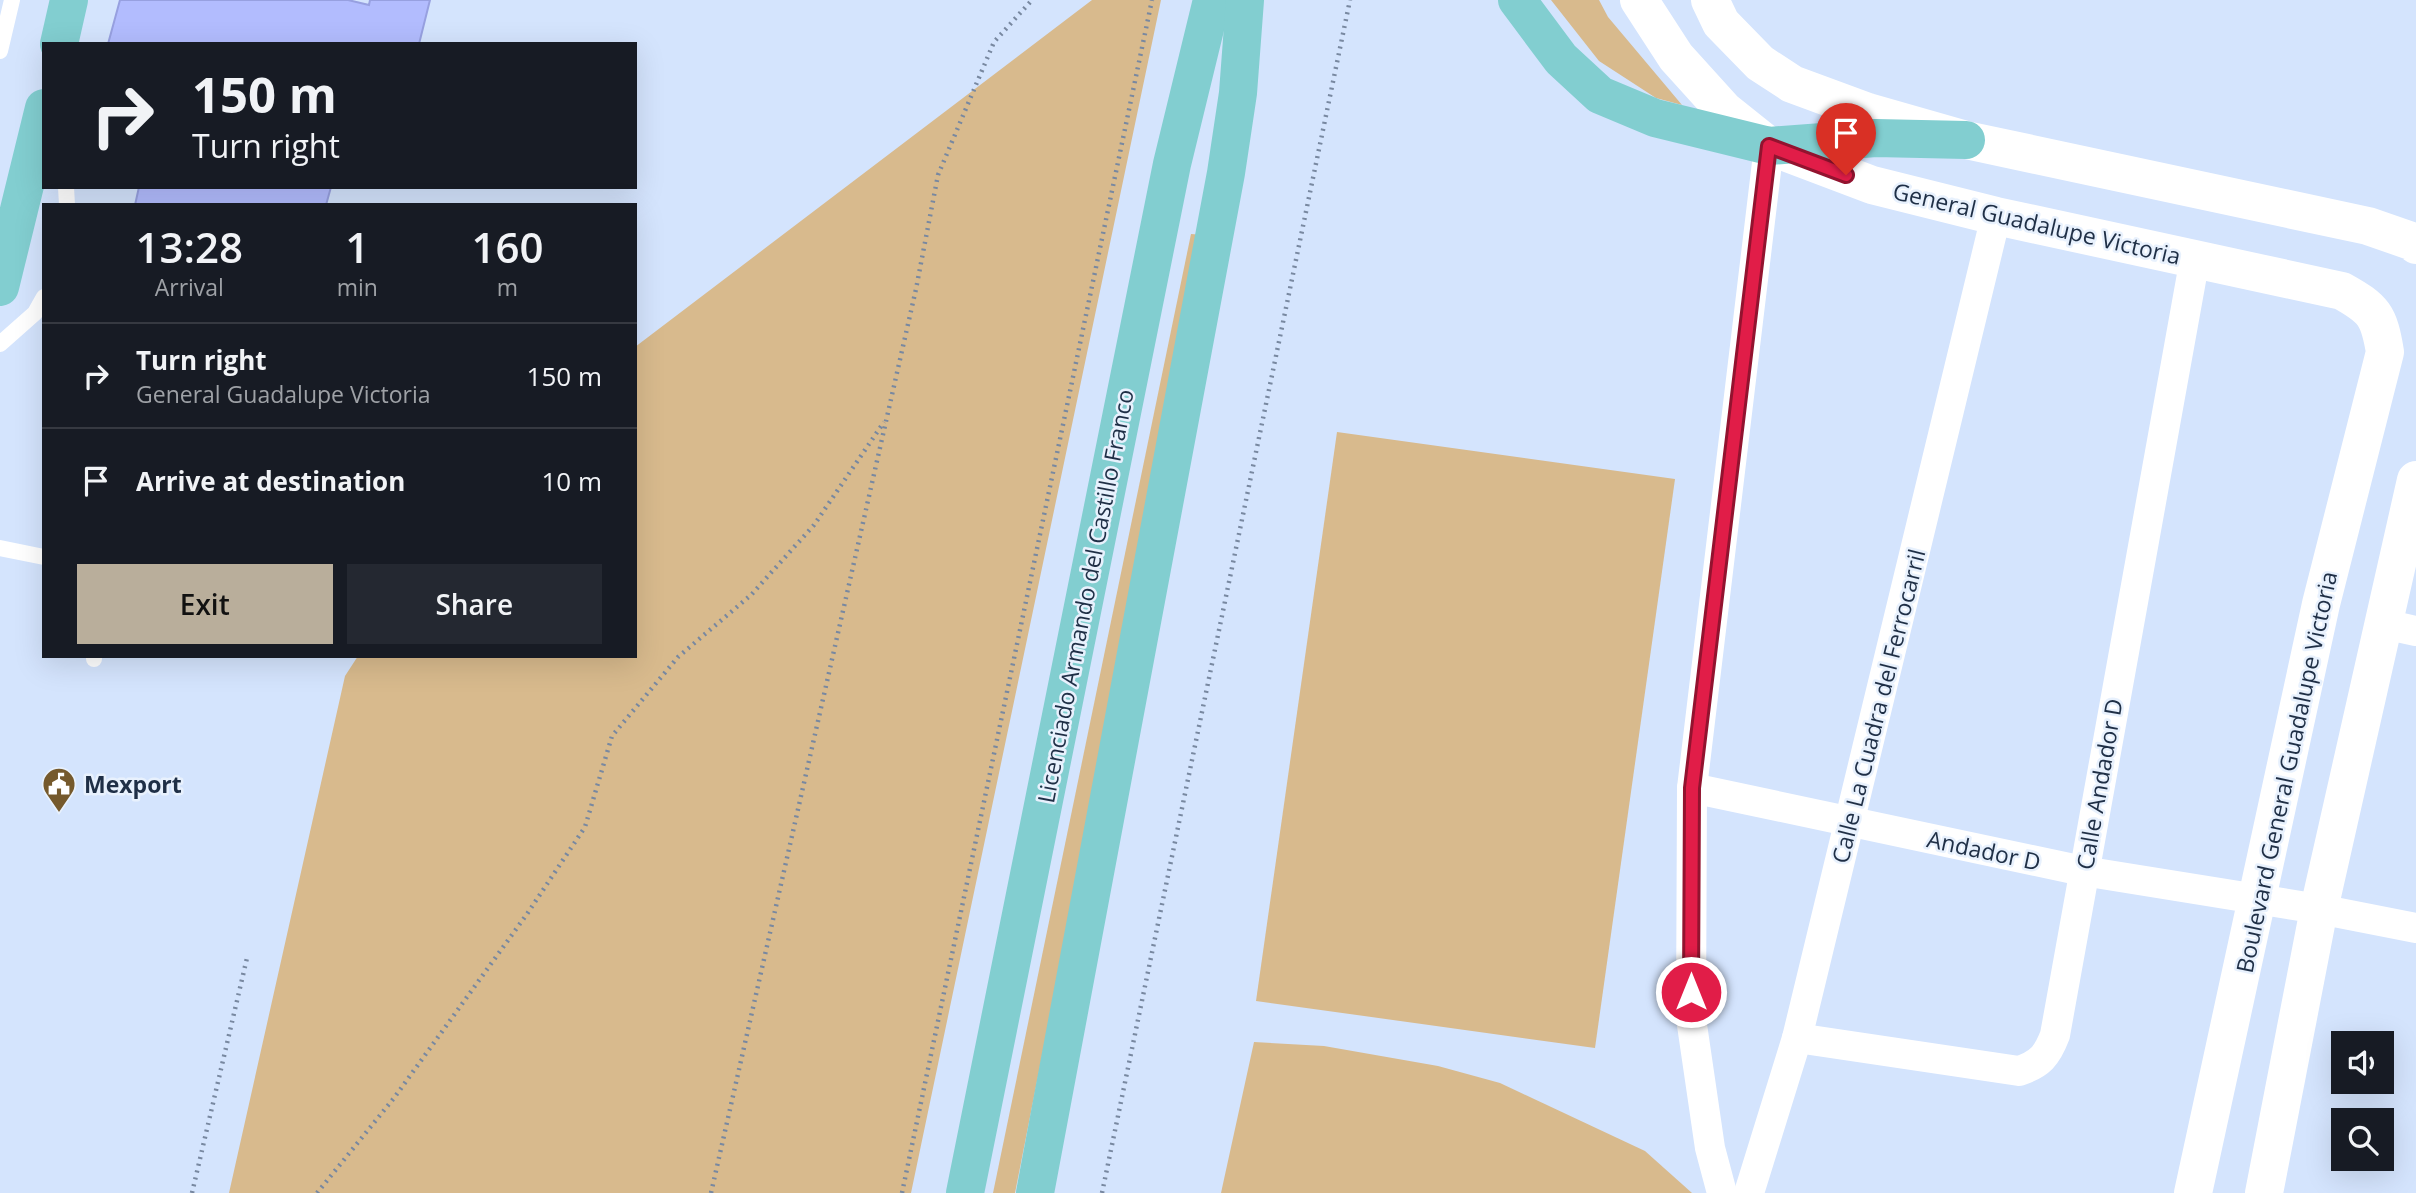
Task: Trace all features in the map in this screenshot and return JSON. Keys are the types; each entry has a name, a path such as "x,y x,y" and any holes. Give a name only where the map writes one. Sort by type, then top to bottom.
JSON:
{"main road":[{"path":"59,42 69,0"},
{"name":"Licenciado Armando del Castillo Franco","path":"965,1193 1175,151 1212,0"},
{"path":"1035,1193 1226,173 1238,93 1245,0"},
{"path":"1517,0 1561,58 1600,95 1656,118 1769,146 1876,138 1966,140"},
{"name":"General Guadalupe Victoria","path":"1639,0 1676,57 1724,110 1769,146 1872,185 1996,216 2342,290 2368,305 2380,321 2385,352"},
{"path":"1722,8 1760,63 1792,84 1868,112 1966,140 2368,226 2411,241 2416,246"},
{"path":"0,287 10,212 41,132"},
{"name":"Boulevard General Guadalupe Victoria","path":"2193,1193 2321,604 2385,352"},
{"path":"2268,1192 2319,909 2400,628 2416,480"}],"street":[{"path":"1722,1193 1710,1148 1691,1018 1692,788 1769,146"},
{"name":"Calle La Cuadra del Ferrocarril","path":"1749,1193 1797,1038 1996,216"},
{"name":"Calle Andador D","path":"1797,1038 2019,1072 2035,1066 2047,1055 2055,1035 2195,258"},
{"name":"Andador D","path":"1692,788 2083,871 2319,909 2416,928"}],"lane":[{"path":"0,51 12,0"},
{"path":"0,344 35,313 42,301"},
{"path":"0,548 42,557"}],"path":[{"path":"711,1193 887,418 938,174 994,43 1032,0"},
{"path":"902,1193 1152,0"},
{"path":"1102,1193 1350,0"},
{"path":"317,1193 394,1098 527,914 584,827 612,736 678,657 751,595 814,525 887,418"},
{"path":"192,1193 247,958"}],"shaded area":[{"path":"1092,0 1161,0 911,1193 229,1193 345,676 357,658 637,658 637,345"},
{"path":"1551,0 1599,0 1608,17 1682,105 1656,98 1599,61"},
{"path":"1191,234 1204,235 1015,1193 993,1193"},
{"path":"1337,432 1675,479 1595,1048 1256,1001"},
{"path":"1254,1042 1324,1046 1438,1066 1500,1083 1645,1151 1692,1193 1221,1193"}],"building":[{"path":"120,0 348,0 369,5 370,0 430,0 420,42 109,42"},
{"path":"139,189 330,189 327,203 135,203"}],"place":[{"name":"Mexport","path":"59,814"}],"route":[{"path":"1691,992 1692,788 1769,146 1846,175"}]}
